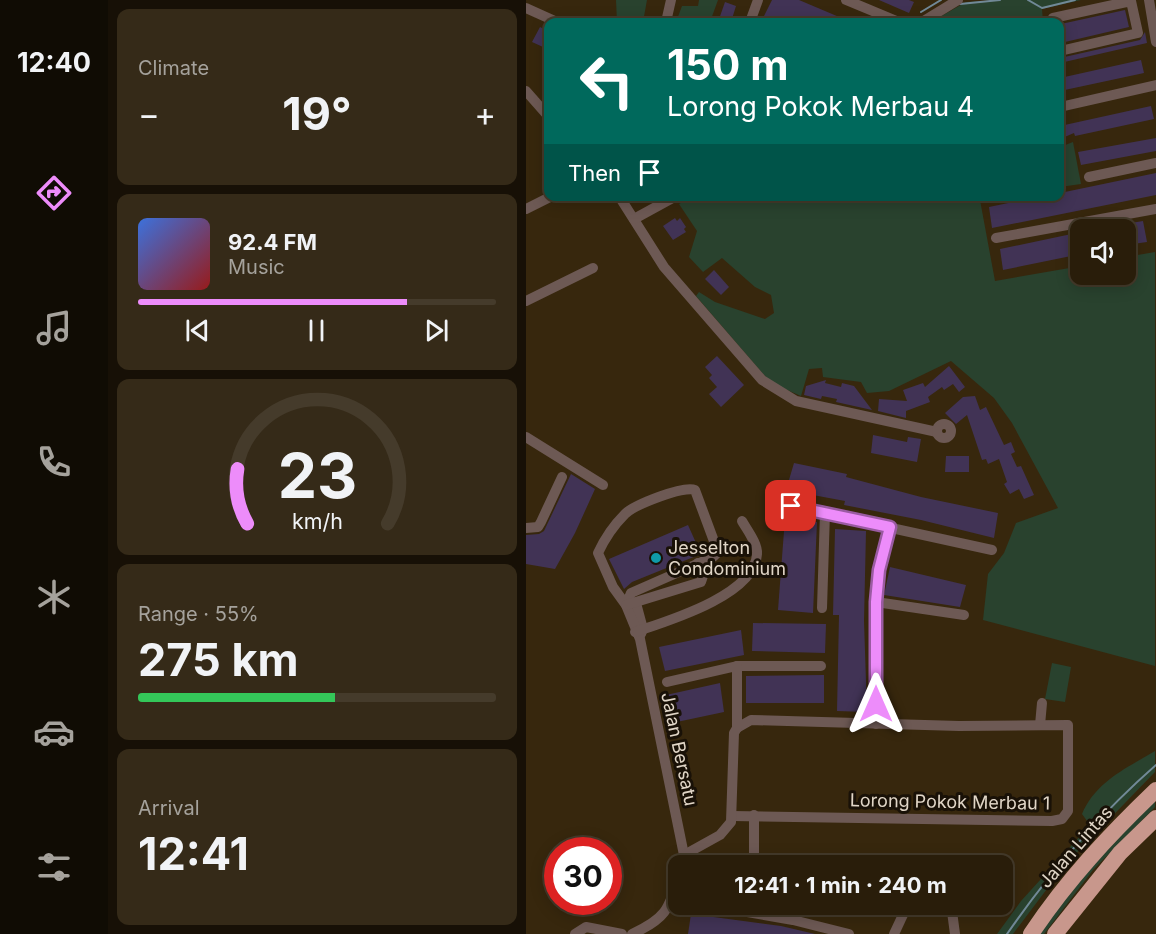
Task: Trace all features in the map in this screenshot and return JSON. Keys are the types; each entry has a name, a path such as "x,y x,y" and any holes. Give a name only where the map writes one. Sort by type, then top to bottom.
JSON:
{"highway":[{"name":"Jalan Lintas","path":"1031,934 1077,872 1104,841 1156,790"},
{"name":"Jalan Lintas","path":"1055,934 1120,853 1156,818"}],"street":[{"path":"667,18 671,0"},
{"path":"751,18 758,0"},
{"path":"847,0 890,18"},
{"path":"929,18 958,0"},
{"path":"1149,0 1156,42"},
{"path":"1053,18 1131,1 1138,33"},
{"path":"526,8 548,18"},
{"path":"1064,50 1153,29"},
{"path":"1064,106 1156,85"},
{"path":"526,91 544,111"},
{"path":"1089,177 1156,163"},
{"path":"526,210 544,200"},
{"path":"622,201 664,267 722,337 762,380 796,401 937,432"},
{"path":"634,219 667,201"},
{"path":"996,238 1156,209"},
{"path":"526,301 593,268"},
{"path":"526,437 603,485"},
{"path":"526,528 538,527 562,477"},
{"name":"Jalan Bersatu","path":"682,855 639,633 631,604 613,587 598,553 624,514 689,487 695,490 718,549 713,557 698,563"},
{"path":"791,506 992,550"},
{"path":"822,608 825,512"},
{"path":"639,633 691,613 748,579 755,567 758,551 742,521"},
{"path":"876,724 876,602 879,570 890,527"},
{"path":"698,563 703,576 701,582 631,604 631,593 698,563"},
{"path":"876,602 964,615"},
{"path":"690,855 728,828 732,816 734,733 737,728 737,666"},
{"path":"667,682 737,666 821,666"},
{"path":"1040,725 1042,703"},
{"name":"Lorong Pokok Merbau 1","path":"732,816 1052,821 1062,819 1068,811 1068,725 876,724 751,720 737,728"},
{"path":"754,815 754,855"},
{"path":"632,934 661,919 668,910"},
{"path":"764,915 849,934"},
{"path":"894,934 903,915"},
{"path":"952,915 955,934"},
{"path":"575,934 586,927 598,932 622,934"}],"green space":[{"path":"616,0 647,0 644,18 617,18"},
{"path":"699,0 718,0 711,18 678,18 682,6 698,6"},
{"path":"1081,0 1042,9 1043,18 938,18 966,2"},
{"path":"1073,142 1081,184 1064,186 1064,145"},
{"path":"684,201 795,201 800,203 816,201 980,201 995,281 1070,268 1070,285 1136,285 1136,255 1155,252 1155,666 983,620 988,574 1004,553 1016,523 1058,508 1012,423 994,398 951,361 889,391 867,393 861,382 823,377 822,368 809,369 801,396 771,383 696,296 699,292 715,302 765,319 774,313 771,295 755,287 722,258 703,272 689,257 697,231 679,204"},
{"path":"1052,663 1071,667 1065,702 1045,699"},
{"path":"1155,751 1155,772 1065,865 1013,934 997,934 1021,901 1090,825 1082,814 1095,793 1123,770"},
{"path":"1155,798 1155,807 1093,870 1044,934 1035,934 1050,912"}],"building":[{"path":"772,0 799,0 842,18 763,18"},
{"path":"879,0 909,0 914,2 909,13"},
{"path":"725,2 736,6 732,18 719,18"},
{"path":"1125,10 1129,27 1065,42 1064,23"},
{"path":"540,27 544,29 543,47 532,42"},
{"path":"1145,32 1147,43 1064,62 1064,57 1140,40"},
{"path":"1141,60 1144,73 1064,90 1064,77"},
{"path":"1151,106 1154,119 1075,136 1074,133 1064,137 1064,125"},
{"path":"1156,138 1156,151 1081,165 1078,152"},
{"path":"1156,173 1156,195 992,228 989,207 1018,201 1064,201 1064,192"},
{"path":"675,218 677,221 680,218 686,227 684,229 686,232 673,240 663,226"},
{"path":"1143,221 1147,242 1136,244 1136,222"},
{"path":"1070,234 1070,256 1003,270 1000,249"},
{"path":"714,270 729,287 721,295 705,279"},
{"path":"717,356 744,385 721,407 709,394 717,387 709,378 712,375 705,367"},
{"path":"949,366 965,387 959,392 953,384 944,390 942,387 928,397 930,402 906,411 906,418 878,411 879,399 907,401 903,390 923,383 925,387"},
{"path":"826,380 825,383 841,387 842,383 854,386 872,410 836,402 837,399 822,396 821,399 804,395 806,386"},
{"path":"975,396 980,410 986,407 1004,445 1011,442 1015,452 1011,454 1017,467 1021,466 1034,495 1024,499 1019,489 1010,494 1004,484 1007,482 999,459 988,464 986,459 982,460 967,415 956,424 945,413 963,397"},
{"path":"873,435 907,442 908,437 921,439 917,462 871,453"},
{"path":"946,456 969,456 969,472 945,472"},
{"path":"794,463 847,474 846,477 921,497 998,513 994,538 921,520 844,505 845,501 786,490"},
{"path":"571,474 595,489 575,533 555,569 526,564 526,535 539,534 544,531"},
{"path":"785,518 817,522 813,613 778,610"},
{"name":"Jesselton Condominium","path":"688,525 701,554 632,582 624,589 609,559"},
{"path":"835,529 866,531 864,621 867,712 837,711 839,615 833,615"},
{"path":"890,567 966,585 960,607 884,595"},
{"path":"753,623 826,624 825,653 752,651"},
{"path":"741,630 744,655 665,671 659,647"},
{"path":"824,675 824,703 746,703 746,676"},
{"path":"720,683 724,712 672,723 666,695"},
{"path":"691,915 698,915 781,926 815,934 688,934"}],"waterway":[{"path":"921,12 941,0"},
{"path":"960,4 1000,0"},
{"path":"1028,0 1042,8 1075,0"},
{"path":"1007,934 1040,888 1076,845 1156,765"}],"place":[{"name":"Jesselton Condominium","path":"656,558"}],"route":[{"path":"791,506 890,527 879,570 876,602 876,704"}]}
